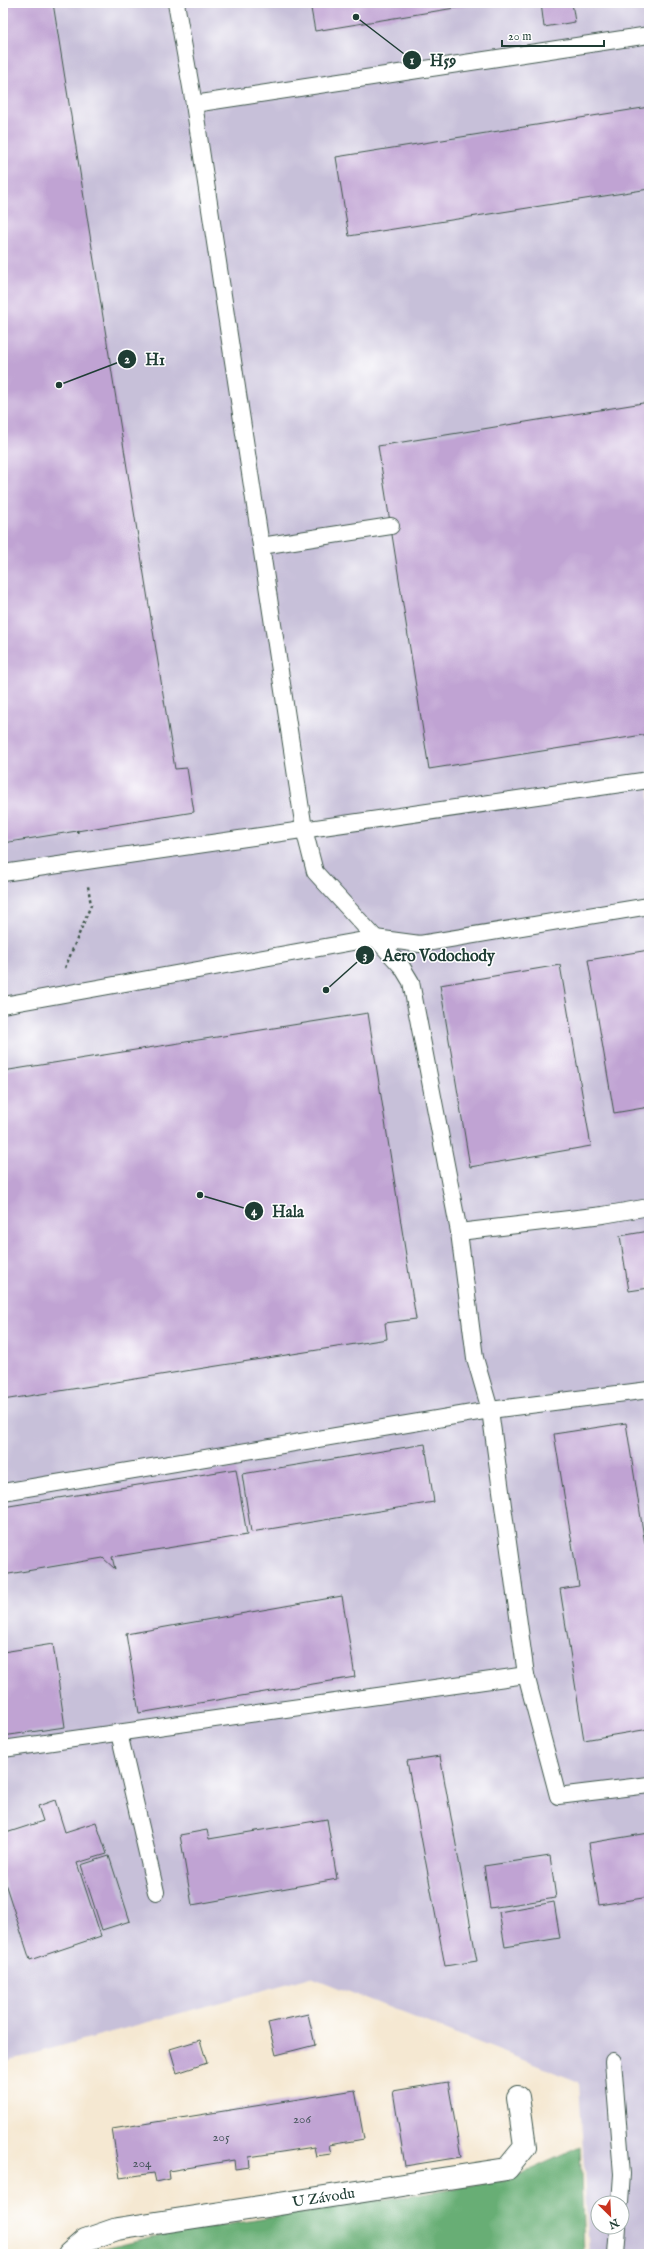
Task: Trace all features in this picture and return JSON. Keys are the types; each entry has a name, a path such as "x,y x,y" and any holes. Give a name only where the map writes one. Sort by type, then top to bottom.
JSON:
{"street":[{"name":"U Závodu","path":"69,2254 84,2240 117,2229 507,2169 525,2147 518,2097"}],"lane":[{"path":"176,3 194,104 304,829 315,872 402,967 411,982 459,1232 474,1358 490,1410 526,1675 558,1796 649,1785"},
{"path":"194,104 649,35"},
{"path":"261,546 391,526"},
{"path":"3,873 83,860 649,780"},
{"path":"3,1006 375,938 420,944 649,906"},
{"path":"459,1232 603,1215 649,1207"},
{"path":"3,1492 490,1410 649,1390"},
{"path":"3,1749 526,1675"},
{"path":"119,1733 156,1892"},
{"path":"614,2061 622,2174 621,2195"},
{"path":"616,2254 617,2235"}],"path":[{"path":"52,998 91,905 77,830"}],"shaded area":[{"path":"3,3 649,3 649,2254 589,2254 579,2082 311,1977 3,2062"}],"green space":[{"path":"580,2147 584,2254 90,2254 92,2251 150,2237 510,2179"}],"building":[{"path":"3,3 53,3 175,769 187,768 194,812 3,843"},
{"path":"310,3 479,3 479,4 315,31"},
{"path":"541,3 572,3 575,22 544,27"},
{"path":"649,107 649,189 349,236 336,157"},
{"path":"649,402 649,734 429,769 378,446"},
{"path":"649,950 649,1107 614,1113 588,960"},
{"path":"560,965 591,1146 470,1167 440,985"},
{"path":"368,1013 416,1319 385,1323 387,1339 3,1400 3,1071"},
{"path":"649,1231 649,1288 629,1291 620,1236"},
{"path":"626,1423 645,1544 649,1544 649,1729 584,1740 560,1589 579,1586 554,1434"},
{"path":"425,1444 434,1502 251,1532 242,1474"},
{"path":"236,1469 247,1535 112,1557 115,1569 103,1558 3,1575 3,1507"},
{"path":"342,1596 355,1677 139,1713 126,1634"},
{"path":"53,1644 65,1727 3,1736 3,1652"},
{"path":"440,1756 477,1961 445,1966 407,1761"},
{"path":"55,1800 65,1832 96,1822 107,1854 77,1863 101,1936 30,1960 3,1877 3,1834 43,1821 38,1806"},
{"path":"327,1819 337,1879 192,1905 180,1835 207,1830 209,1839"},
{"path":"649,1833 649,1897 599,1905 589,1843"},
{"path":"109,1856 130,1921 102,1930 81,1865"},
{"path":"550,1856 556,1898 490,1908 484,1866"},
{"path":"554,1902 560,1938 505,1947 499,1912"},
{"path":"308,2014 315,2045 276,2055 268,2023"},
{"path":"200,2040 207,2063 177,2073 170,2049"},
{"path":"448,2082 461,2157 405,2166 393,2091"},
{"path":"355,2090 364,2139 329,2145 331,2154 316,2156 314,2147 249,2157 250,2167 235,2169 234,2160 169,2171 170,2179 156,2182 154,2173 120,2178 112,2129"}],"place":[{"name":"H59","path":"356,17"},
{"name":"H1","path":"59,385"},
{"name":"Aero Vodochody","path":"326,990"},
{"name":"Hala","path":"200,1195"}]}
